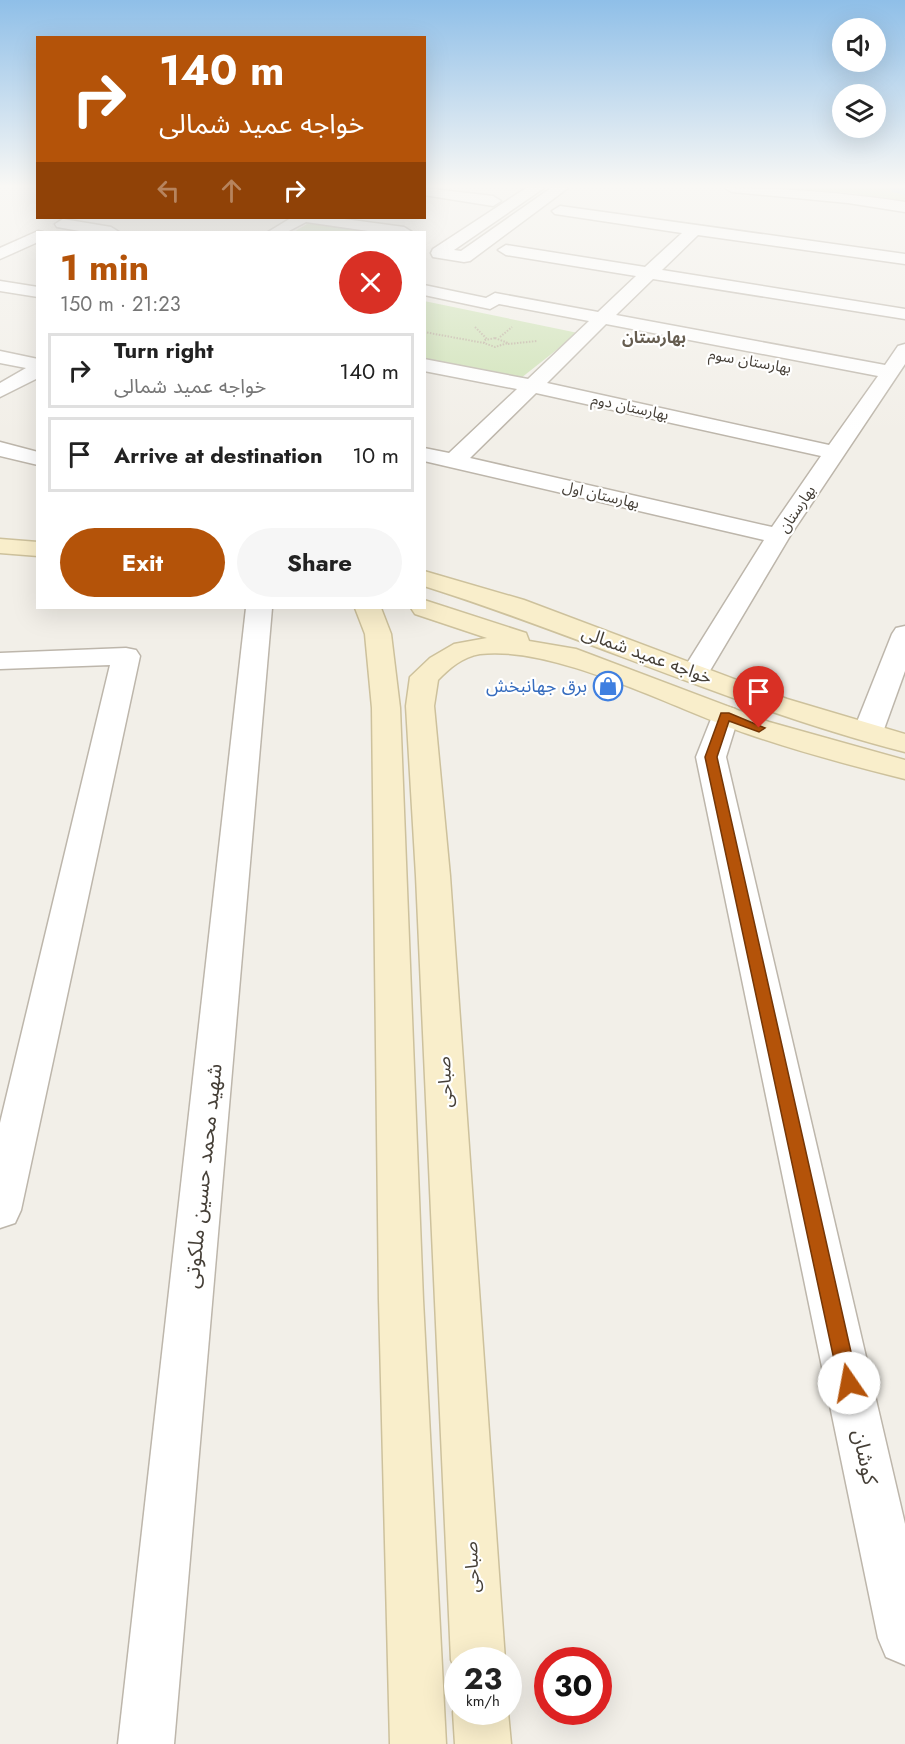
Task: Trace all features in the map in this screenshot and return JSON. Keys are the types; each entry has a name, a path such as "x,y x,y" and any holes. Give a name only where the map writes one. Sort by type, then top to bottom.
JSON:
{"street":[{"path":"634,269 905,314"},
{"path":"454,461 654,269"},
{"path":"0,286 36,292"},
{"name":"بهارستان سوم","path":"426,290 490,304"},
{"name":"بهارستان سوم","path":"495,298 604,318 886,378 589,332 485,310 495,298"},
{"name":"بهارستان","path":"695,673 778,536 905,350"},
{"path":"0,357 36,365"},
{"name":"بهارستان دوم","path":"426,365 533,386 835,453"},
{"path":"0,391 36,371"},
{"path":"0,449 36,458"},
{"name":"بهارستان اول","path":"426,454 778,536"},
{"path":"0,525 36,528"},
{"path":"0,546 36,549"},
{"name":"خواجه عمید شمالی","path":"426,579 515,606 777,705 905,743"},
{"name":"شهید محمد حسین ملکوتی","path":"146,1744 259,609"},
{"name":"صباحی","path":"368,609 378,634 386,708 407,780 477,1647"},
{"name":"خواجه عمید شمالی","path":"426,609 587,662 759,728 905,770"},
{"path":"868,732 905,634"},
{"name":"صباحی","path":"418,1744 401,1300 407,780 424,677 450,655 485,645 511,646 587,662"},
{"path":"0,661 126,656 0,1210"},
{"name":"کوشان","path":"725,715 711,757 905,1638"},
{"path":"482,1725 483,1744"}],"path":[{"path":"426,332 495,347 508,343 495,338 485,340 484,343"}],"green space":[{"path":"426,301 578,333 521,378 426,361"}],"place":[{"name":"برق جهانبخش","path":"608,686"}],"district":[{"name":"بهارستان","path":"654,337"}],"route":[{"path":"759,728 725,715 711,757 849,1383"}]}
